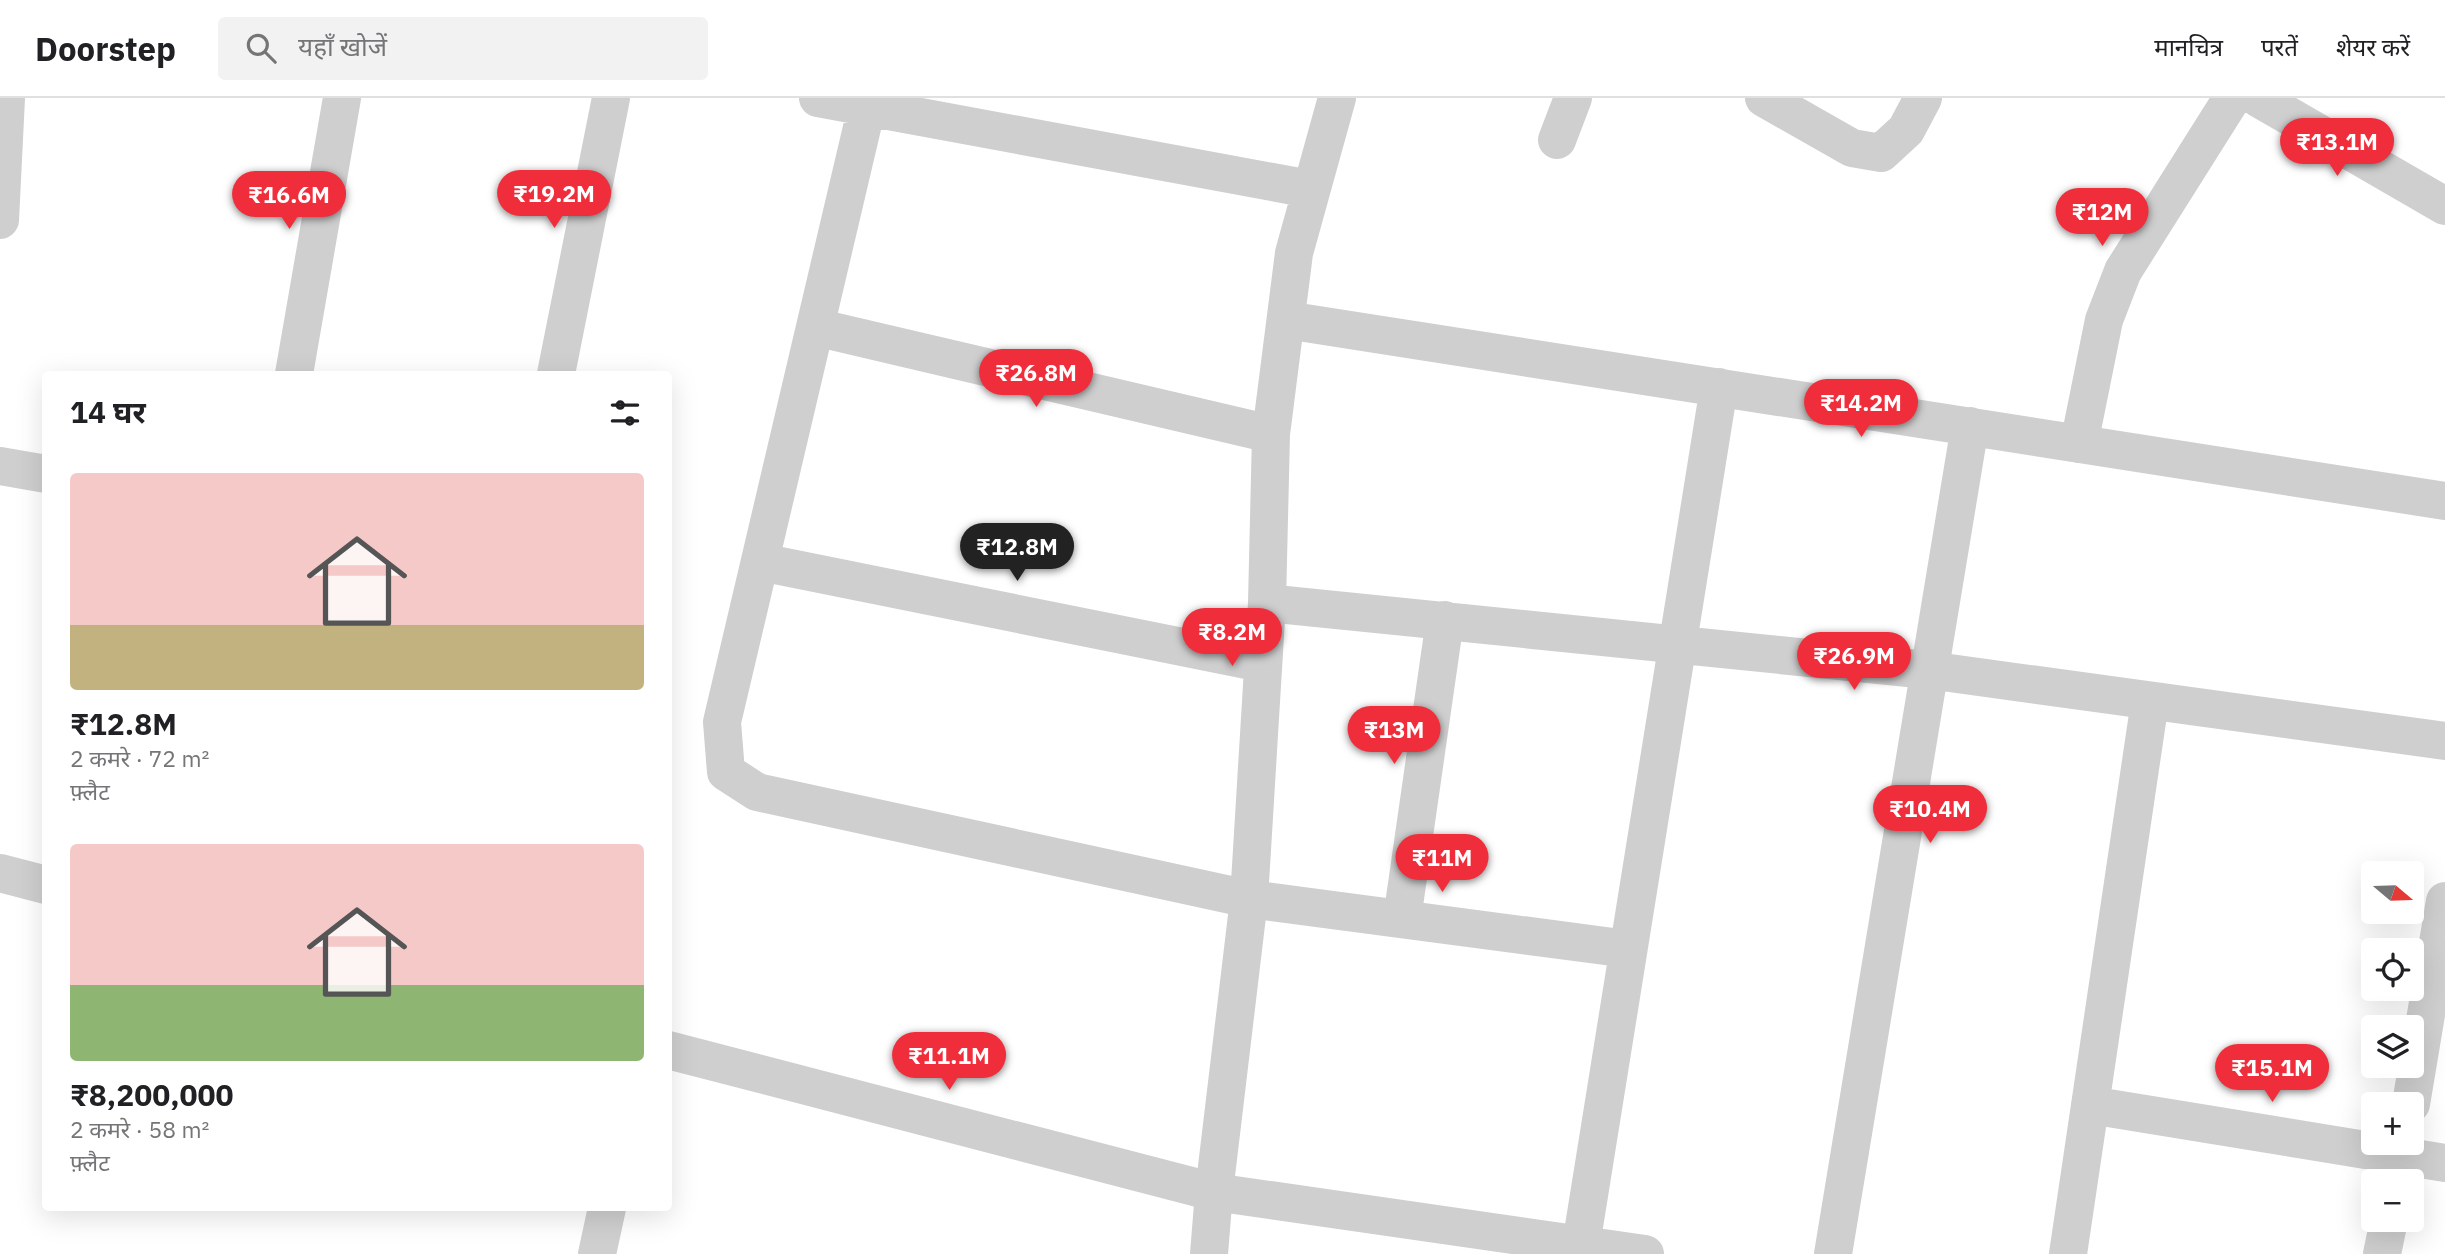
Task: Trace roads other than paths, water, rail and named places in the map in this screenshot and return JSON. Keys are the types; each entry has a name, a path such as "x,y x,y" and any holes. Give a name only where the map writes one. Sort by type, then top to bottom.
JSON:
{"street":[{"path":"0,220 6,98"},
{"path":"295,371 342,98"},
{"path":"557,371 611,98"},
{"path":"818,98 868,102 1310,189"},
{"path":"1209,1254 1249,899 1267,603 1271,433 1294,253 1337,98"},
{"path":"1557,140 1573,98"},
{"path":"1764,98 1852,148 1881,153 1906,130 1923,98"},
{"path":"2080,444 2104,320 2123,271 2232,98"},
{"path":"2258,98 2445,206"},
{"path":"868,102 722,722 726,772 757,792 1249,899 1628,949"},
{"path":"1286,320 2445,501"},
{"path":"815,327 1271,433"},
{"path":"1581,1245 1719,387"},
{"path":"1833,1254 1970,426"},
{"path":"0,466 42,473"},
{"path":"760,562 1262,663"},
{"path":"1267,603 1928,670 2445,741"},
{"path":"1402,919 1445,620"},
{"path":"2068,1254 2150,701"},
{"path":"0,873 42,884"},
{"path":"2412,1092 2445,901"},
{"path":"672,1051 1214,1192 1645,1254"},
{"path":"2090,1105 2401,1160 2445,1163"},
{"path":"597,1254 606,1211"},
{"path":"2382,1254 2387,1232"}]}
